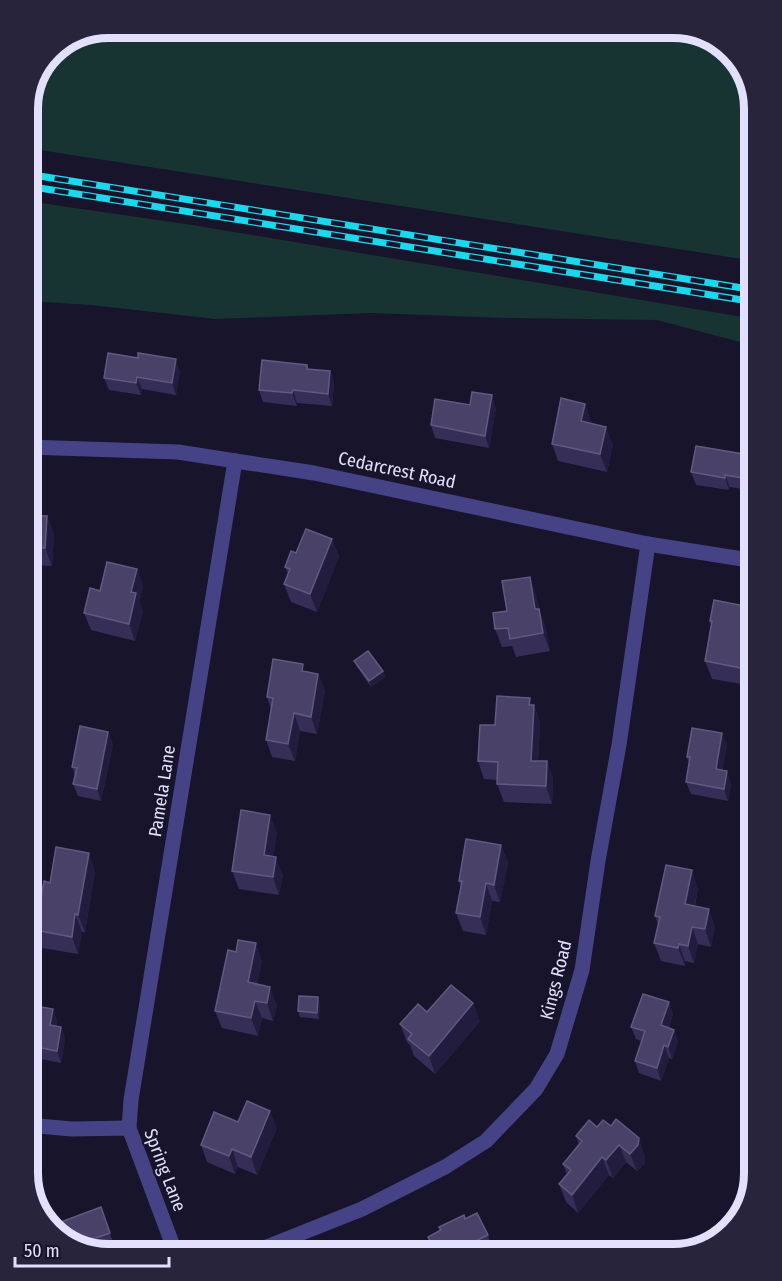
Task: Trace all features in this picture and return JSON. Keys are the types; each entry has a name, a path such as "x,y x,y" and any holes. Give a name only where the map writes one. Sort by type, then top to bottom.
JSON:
{"street":[{"name":"Cedarcrest Road","path":"38,447 177,452 314,473 648,544 744,559"},
{"name":"Pamela Lane","path":"129,1128 135,1076 235,461"},
{"name":"Kings Road","path":"276,1243 362,1209 445,1167 486,1141 536,1089 557,1054 582,970 598,861 619,745 648,544"},
{"name":"Spring Lane","path":"38,1126 72,1129 129,1128 172,1243"}],"green space":[{"path":"99,38 678,38 697,41 713,49 733,69 744,99 744,259 38,150 40,90 52,65 62,55 85,41"},
{"path":"38,203 192,225 744,317 744,343 657,320 371,313 215,319 91,305 38,302"}],"building":[{"path":"108,353 138,358 138,353 176,359 172,383 137,377 136,383 104,378"},
{"path":"262,360 307,365 307,369 330,371 328,394 293,390 292,393 259,390"},
{"path":"472,392 492,395 485,436 431,425 435,399 470,405"},
{"path":"561,398 585,404 581,421 606,427 600,454 552,444"},
{"path":"696,446 744,454 744,478 725,475 725,478 691,472"},
{"path":"38,516 47,516 45,548 38,548"},
{"path":"306,529 332,539 310,594 284,584 290,569 285,567 291,551 296,553"},
{"path":"107,562 137,569 131,592 136,593 129,624 84,613 90,588 100,591"},
{"path":"530,577 535,609 539,609 543,633 510,639 508,628 495,629 493,613 507,611 502,581"},
{"path":"714,600 744,606 744,669 705,661 712,621 710,621"},
{"path":"368,651 383,671 369,681 354,661"},
{"path":"273,659 303,664 302,671 318,674 311,717 294,713 288,744 266,740 273,698 267,697"},
{"path":"497,696 530,698 529,705 534,705 531,761 547,761 546,786 497,784 498,762 478,761 480,725 495,725"},
{"path":"80,726 108,732 97,789 73,784 77,768 72,767"},
{"path":"692,728 722,733 716,769 727,771 724,789 686,782"},
{"path":"241,810 270,815 264,855 276,857 273,877 232,871"},
{"path":"466,839 501,845 494,885 486,883 480,917 456,913"},
{"path":"56,847 89,853 72,937 38,931 38,914 44,881 50,883"},
{"path":"666,865 692,870 685,904 709,909 705,929 692,927 688,946 679,944 678,948 654,943 660,917 655,916"},
{"path":"238,940 256,943 248,982 270,987 267,1003 255,1001 251,1018 215,1011 228,950 236,952"},
{"path":"451,985 473,1003 429,1056 408,1039 412,1034 400,1024 418,1004 427,1012"},
{"path":"643,994 669,1002 661,1025 674,1030 668,1047 664,1045 657,1068 635,1061 645,1031 631,1027"},
{"path":"299,996 318,997 317,1013 298,1011"},
{"path":"38,1006 53,1009 50,1025 61,1027 57,1051 38,1047"},
{"path":"247,1101 270,1111 251,1157 232,1149 229,1156 201,1145 214,1112 238,1122"},
{"path":"616,1119 639,1138 638,1145 630,1154 619,1145 606,1160 602,1157 572,1195 559,1184 571,1170 563,1164 582,1141 576,1136 589,1120 597,1127 603,1120 611,1126"},
{"path":"101,1207 110,1233 88,1241 69,1232 59,1223"},
{"path":"477,1213 488,1235 470,1244 431,1244 428,1237 441,1230 439,1227 464,1215 465,1219"}],"railway":[{"path":"38,176 744,288"},
{"path":"38,188 744,300"}]}
